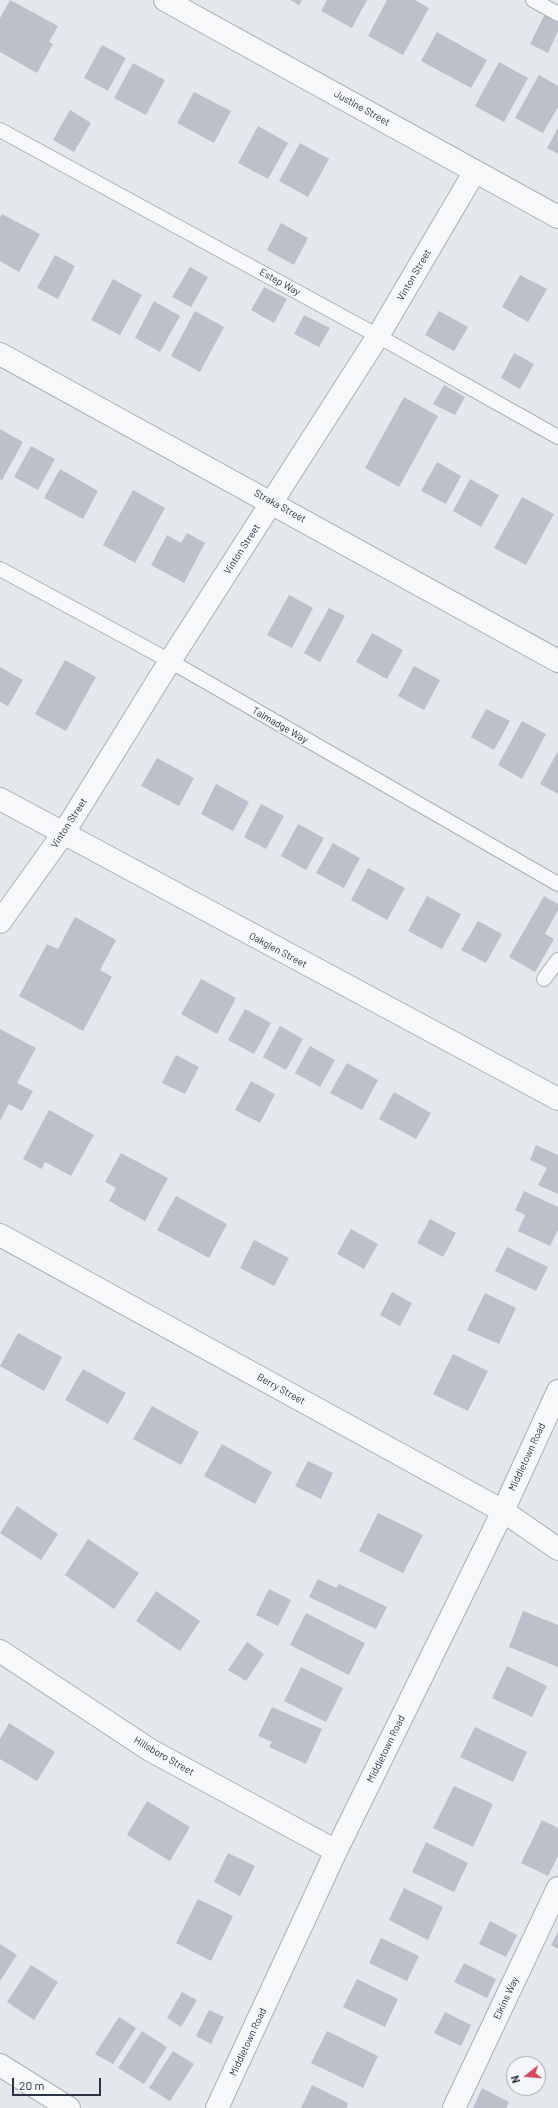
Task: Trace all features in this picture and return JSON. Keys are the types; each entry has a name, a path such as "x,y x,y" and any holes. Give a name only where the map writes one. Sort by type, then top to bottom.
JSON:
{"street":[{"name":"Justine Street","path":"165,0 558,217"},
{"name":"Vinton Street","path":"0,922 63,834 170,661 378,336 475,171"},
{"name":"Straka Street","path":"0,354 272,502 558,661"},
{"name":"Oakglen Street","path":"0,798 63,834 558,1099"},
{"name":"Berry Street","path":"0,1235 502,1511 558,1549"},
{"name":"Middletown Road","path":"217,2108 336,1851 502,1511 558,1391"},
{"name":"Hillsboro Street","path":"0,1650 150,1750 336,1851"},
{"name":"Elkins Way","path":"454,2108 558,1888"},
{"path":"0,2065 69,2108"}],"lane":[{"path":"533,0 558,14"},
{"name":"Estep Way","path":"0,130 378,336 558,437"},
{"name":"Talmadge Way","path":"0,569 170,661 558,884"},
{"path":"544,979 558,960"}],"building":[{"path":"10,0 58,26 49,42 53,44 37,73 0,52 0,18"},
{"path":"290,0 302,0 299,5"},
{"path":"327,0 367,0 352,28 321,11"},
{"path":"387,0 415,0 429,8 403,55 368,36"},
{"path":"545,14 558,20 558,31 548,53 530,44"},
{"path":"437,32 487,60 471,88 421,61"},
{"path":"102,45 126,58 108,91 84,78"},
{"path":"499,62 528,78 504,122 475,106"},
{"path":"133,63 165,80 146,115 114,98"},
{"path":"539,75 558,86 558,107 543,133 515,118"},
{"path":"194,92 231,111 214,143 177,123"},
{"path":"70,110 91,123 74,152 53,140"},
{"path":"258,126 288,143 268,179 238,163"},
{"path":"558,128 558,154 547,148"},
{"path":"300,143 329,159 308,197 279,181"},
{"path":"2,214 40,234 19,272 0,261 0,217"},
{"path":"281,223 308,238 294,265 267,250"},
{"path":"55,255 75,266 58,299 37,288"},
{"path":"190,267 208,277 191,307 172,297"},
{"path":"520,275 547,289 528,322 502,307"},
{"path":"113,279 142,295 120,335 91,320"},
{"path":"264,287 287,299 274,323 251,310"},
{"path":"154,301 180,316 160,352 135,338"},
{"path":"195,311 224,327 200,372 171,356"},
{"path":"439,311 468,327 454,351 425,335"},
{"path":"304,315 330,328 319,347 294,334"},
{"path":"514,353 534,364 520,389 501,378"},
{"path":"444,385 465,397 455,415 433,404"},
{"path":"404,397 438,416 399,487 365,468"},
{"path":"0,429 23,442 2,480 0,479"},
{"path":"31,446 55,459 38,490 14,477"},
{"path":"437,462 461,476 446,504 421,491"},
{"path":"60,469 98,491 83,519 44,498"},
{"path":"470,479 499,495 481,527 453,511"},
{"path":"133,490 165,508 135,563 103,545"},
{"path":"522,497 554,514 526,565 494,548"},
{"path":"187,533 205,543 184,583 151,565 167,535 181,543"},
{"path":"289,595 313,608 292,648 267,635"},
{"path":"329,608 345,616 320,662 304,653"},
{"path":"372,633 403,650 387,679 356,662"},
{"path":"65,660 96,677 66,731 35,714"},
{"path":"414,666 440,680 424,710 398,696"},
{"path":"0,667 23,680 8,706 0,702"},
{"path":"486,709 510,721 494,750 471,737"},
{"path":"522,721 546,734 522,779 498,765"},
{"path":"558,751 558,794 540,784"},
{"path":"157,758 194,778 179,806 141,786"},
{"path":"216,784 249,802 233,831 201,814"},
{"path":"261,804 284,816 266,849 244,837"},
{"path":"298,824 324,838 306,870 281,856"},
{"path":"333,843 360,858 344,888 316,873"},
{"path":"368,868 405,888 387,920 351,900"},
{"path":"427,896 461,914 442,949 408,931"},
{"path":"544,896 558,904 558,910 545,934 554,939 535,972 509,957"},
{"path":"75,917 116,940 100,970 112,977 83,1031 19,996 47,944 58,949"},
{"path":"478,921 502,934 486,963 461,950"},
{"path":"201,979 236,998 217,1034 181,1014"},
{"path":"245,1009 271,1023 254,1054 228,1040"},
{"path":"280,1026 303,1039 286,1070 263,1057"},
{"path":"0,1029 36,1048 17,1083 33,1091 22,1111 9,1104 0,1121"},
{"path":"310,1046 335,1060 320,1087 295,1073"},
{"path":"176,1055 199,1067 185,1094 162,1083"},
{"path":"347,1063 378,1080 362,1110 330,1093"},
{"path":"251,1081 275,1094 260,1123 235,1110"},
{"path":"394,1092 431,1113 416,1139 379,1119"},
{"path":"49,1110 94,1135 71,1176 45,1162 42,1169 23,1159"},
{"path":"536,1145 558,1155 558,1194 538,1185 547,1168 530,1160"},
{"path":"121,1153 168,1178 145,1221 109,1201 116,1188 105,1182"},
{"path":"524,1191 558,1207 558,1230 550,1246 518,1231 525,1215 515,1210"},
{"path":"176,1196 227,1224 209,1258 157,1230"},
{"path":"430,1219 456,1233 443,1257 417,1243"},
{"path":"351,1229 378,1244 364,1269 337,1254"},
{"path":"254,1240 289,1258 274,1286 240,1268"},
{"path":"507,1247 548,1267 536,1291 495,1271"},
{"path":"392,1292 412,1303 400,1326 380,1315"},
{"path":"485,1293 516,1308 499,1344 467,1330"},
{"path":"18,1333 62,1357 44,1391 0,1366"},
{"path":"453,1354 488,1371 468,1411 433,1394"},
{"path":"83,1369 126,1393 108,1424 65,1400"},
{"path":"152,1406 199,1432 181,1465 133,1439"},
{"path":"222,1444 272,1472 255,1504 204,1476"},
{"path":"308,1461 333,1473 321,1499 295,1486"},
{"path":"17,1506 58,1534 41,1560 0,1533"},
{"path":"378,1513 423,1535 403,1573 359,1551"},
{"path":"88,1539 139,1573 114,1609 65,1575"},
{"path":"318,1579 336,1588 339,1584 387,1607 376,1629 309,1597"},
{"path":"269,1589 291,1600 278,1626 256,1615"},
{"path":"156,1591 200,1621 180,1651 136,1621"},
{"path":"523,1611 558,1625 558,1667 509,1647"},
{"path":"306,1613 365,1643 349,1675 290,1645"},
{"path":"247,1642 264,1654 246,1681 228,1670"},
{"path":"507,1666 547,1686 532,1717 492,1698"},
{"path":"301,1667 343,1688 326,1722 284,1701"},
{"path":"272,1707 322,1729 306,1764 269,1747 272,1742 258,1736"},
{"path":"9,1723 55,1752 37,1781 0,1759 0,1739"},
{"path":"475,1727 527,1752 513,1782 460,1757"},
{"path":"454,1786 493,1804 473,1847 433,1828"},
{"path":"147,1801 190,1827 170,1861 127,1835"},
{"path":"542,1820 558,1828 558,1856 548,1876 521,1863"},
{"path":"426,1842 468,1863 454,1892 412,1872"},
{"path":"228,1853 255,1866 240,1896 214,1882"},
{"path":"404,1888 443,1907 428,1940 389,1920"},
{"path":"198,1899 233,1916 211,1961 176,1943"},
{"path":"490,1921 517,1935 506,1957 479,1944"},
{"path":"558,1932 558,1949 551,1945"},
{"path":"381,1938 419,1956 407,1981 369,1963"},
{"path":"0,1944 17,1955 0,1981"},
{"path":"464,1963 496,1979 487,1998 454,1982"},
{"path":"31,1965 58,1982 34,2020 7,2002"},
{"path":"357,1979 398,1999 385,2027 343,2007"},
{"path":"182,1992 197,2000 181,2027 167,2018"},
{"path":"209,2010 224,2017 211,2044 196,2036"},
{"path":"445,2012 471,2025 461,2046 434,2033"},
{"path":"119,2017 136,2028 113,2064 95,2054"},
{"path":"142,2031 167,2047 144,2084 118,2068"},
{"path":"327,2031 378,2056 363,2088 311,2063"},
{"path":"173,2051 194,2064 170,2101 149,2088"},
{"path":"312,2085 348,2103 346,2108 301,2108"},
{"path":"482,2088 509,2102 506,2108 473,2108"}]}
